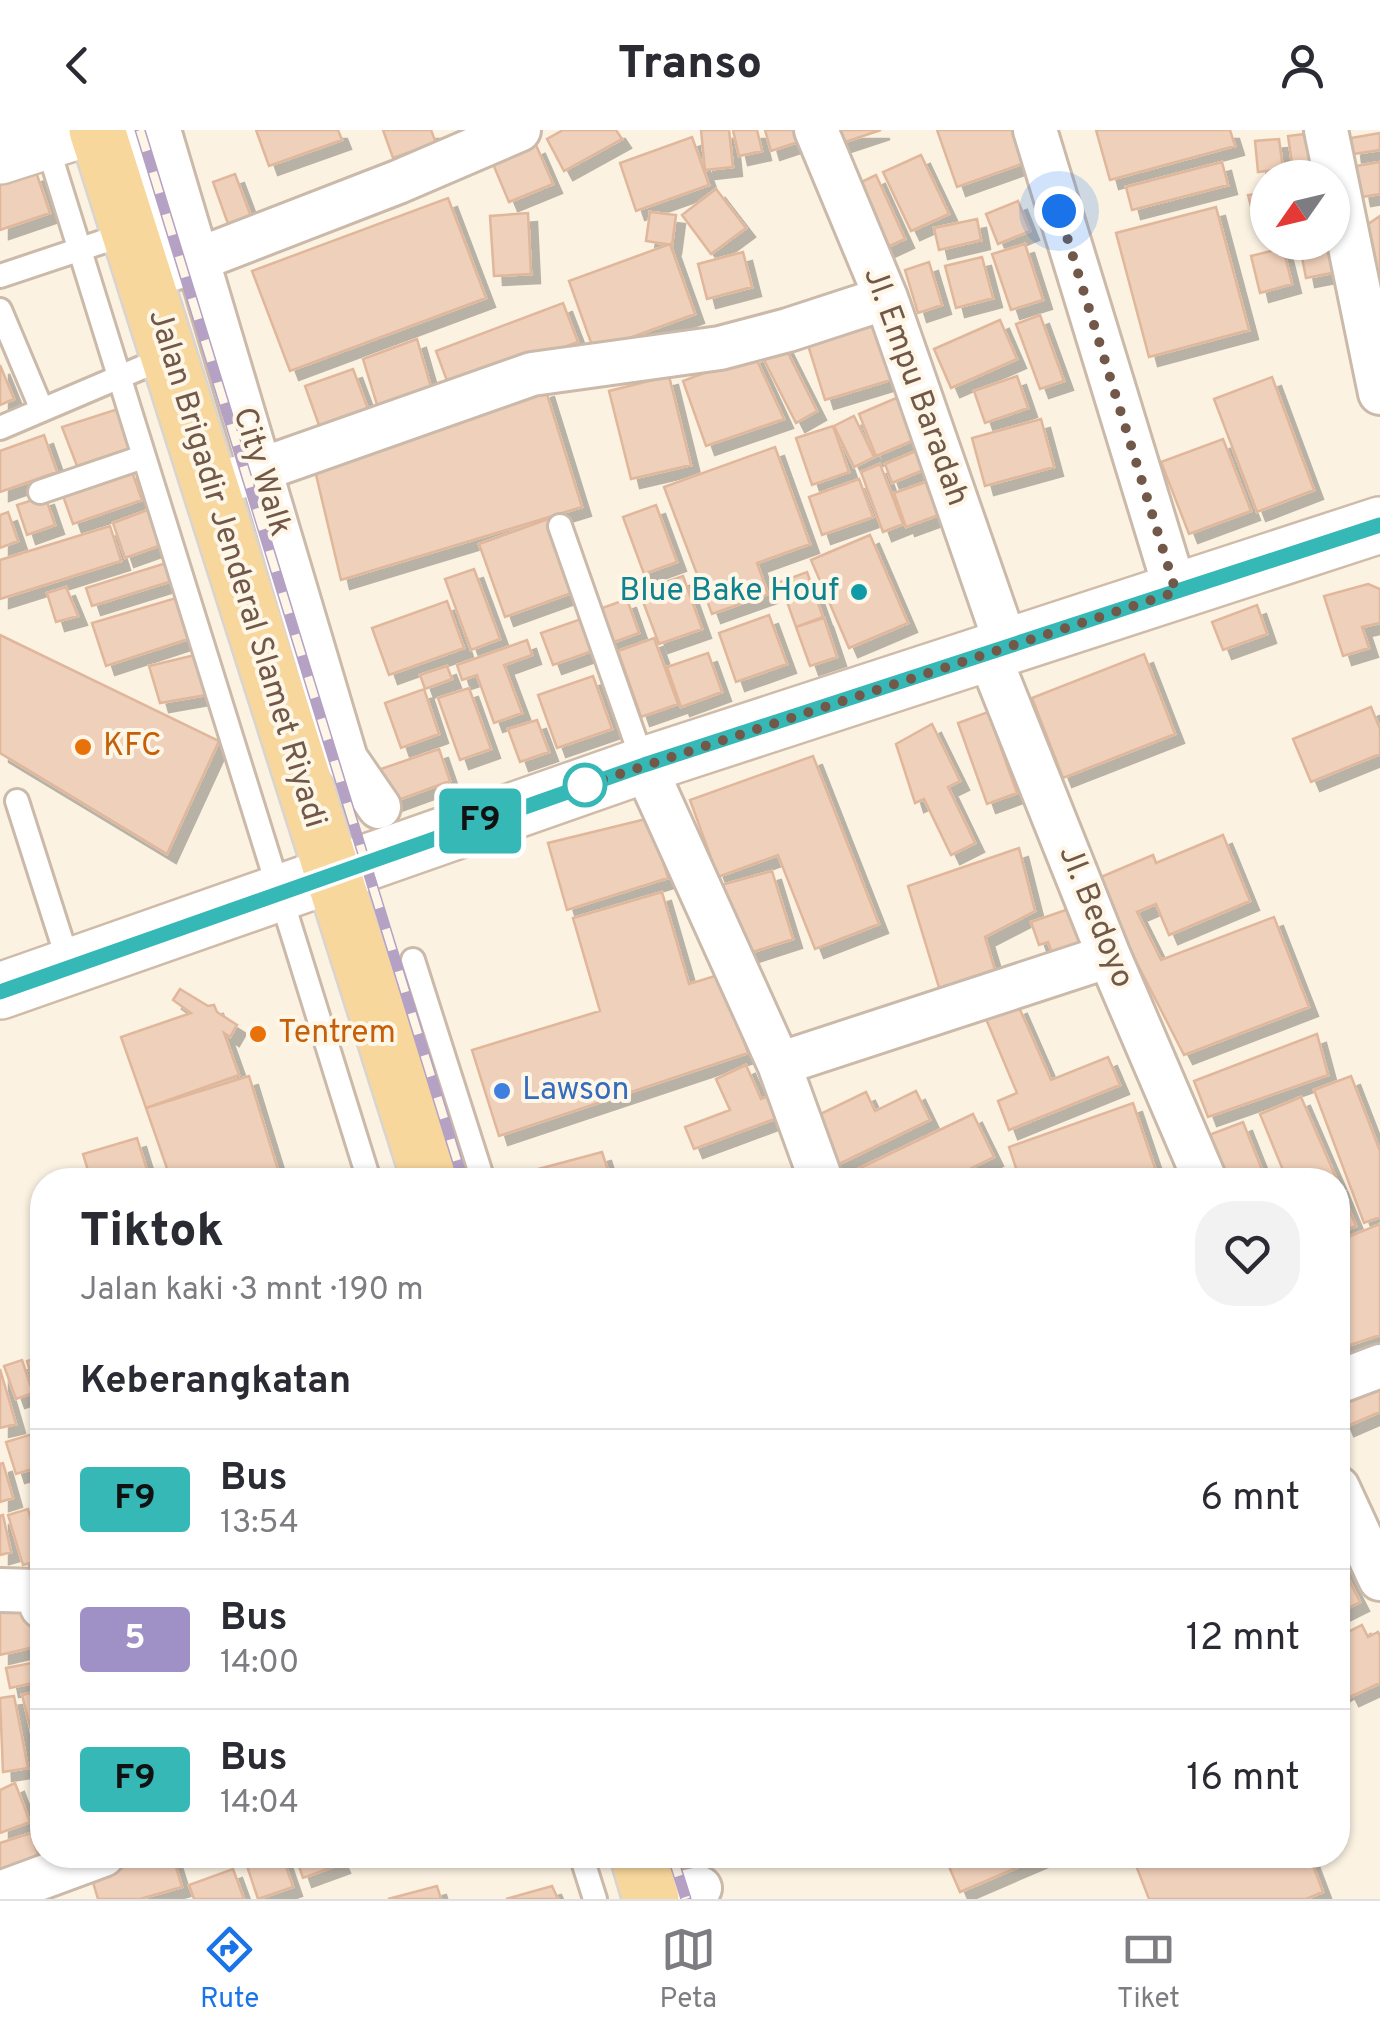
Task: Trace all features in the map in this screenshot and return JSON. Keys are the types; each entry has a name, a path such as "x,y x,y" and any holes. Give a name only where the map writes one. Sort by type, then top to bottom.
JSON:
{"main road":[{"name":"Jalan Brigadir Jenderal Slamet Riyadi","path":"53,138 149,263 169,356 235,485 427,1168"},
{"path":"0,992 64,949 268,879 342,870 644,765 1380,524"}],"street":[{"name":"City Walk","path":"159,130 149,263 346,759 379,807"},
{"path":"149,263 398,182 519,130"},
{"name":"Jl. Empu Baradah","path":"816,130 886,298 997,650"},
{"path":"1035,130 1176,592"},
{"path":"1326,130 1380,393"},
{"path":"235,485 532,374 720,348 886,298"},
{"name":"Jl. Bedoyo","path":"997,650 1110,956 1200,1168"},
{"path":"644,765 779,1064 818,1168"},
{"path":"779,1064 1110,956"},
{"path":"1350,1377 1380,1366"},
{"path":"1350,1514 1380,1579"},
{"path":"0,1590 30,1591"},
{"path":"0,1892 67,1868"}],"lane":[{"path":"128,130 149,263 118,376 268,879 365,1168"},
{"path":"0,276 149,263"},
{"path":"0,310 42,410"},
{"path":"0,428 169,356"},
{"path":"40,492 144,457"},
{"path":"560,526 644,765"},
{"path":"17,801 64,949"},
{"path":"342,870 445,1168"},
{"path":"413,960 479,1168"},
{"path":"585,1868 595,1899"}],"building":[{"path":"256,130 338,130 342,140 269,166"},
{"path":"383,130 431,130 436,143 393,158"},
{"path":"563,130 616,130 622,139 564,171 547,139"},
{"path":"701,130 729,130 733,167 705,170"},
{"path":"733,130 757,130 762,151 739,156"},
{"path":"765,130 801,130 804,140 771,151"},
{"path":"834,130 881,130 839,144"},
{"path":"937,130 1016,130 1027,162 957,187"},
{"path":"1096,130 1230,130 1235,146 1110,180"},
{"path":"1321,132 1324,160 1292,160 1288,136"},
{"path":"1380,133 1380,150 1353,154 1351,138"},
{"path":"692,137 709,185 636,211 620,163"},
{"path":"1279,139 1282,160 1257,160 1255,141"},
{"path":"536,145 553,184 509,202 493,164"},
{"path":"921,155 949,214 911,231 883,172"},
{"path":"1222,162 1228,185 1132,210 1126,187"},
{"path":"1380,162 1380,194 1362,197 1356,166"},
{"path":"36,172 50,213 0,230 0,183"},
{"path":"235,174 255,227 232,235 213,182"},
{"path":"876,175 905,239 883,249 853,186"},
{"path":"716,189 746,228 711,254 682,215"},
{"path":"448,198 486,298 290,371 252,271"},
{"path":"1018,201 1030,231 998,244 986,214"},
{"path":"1216,207 1249,330 1149,357 1116,233"},
{"path":"650,212 676,215 672,245 646,241"},
{"path":"528,213 531,274 494,276 490,216"},
{"path":"1380,216 1380,292 1356,232"},
{"path":"977,219 981,240 939,250 934,228"},
{"path":"670,244 695,314 594,351 569,281"},
{"path":"1025,244 1043,300 1011,310 992,254"},
{"path":"743,252 752,287 707,299 698,264"},
{"path":"982,257 993,298 956,308 945,266"},
{"path":"1252,260 1286,260 1292,284 1260,293"},
{"path":"1302,260 1342,260 1347,270 1306,278"},
{"path":"929,262 942,305 918,313 905,270"},
{"path":"563,303 578,342 450,389 436,351"},
{"path":"870,312 891,380 825,400 804,332"},
{"path":"1040,315 1064,381 1040,389 1016,324"},
{"path":"1000,320 1017,359 951,388 934,349"},
{"path":"417,339 435,401 379,411 363,359"},
{"path":"783,343 817,411 796,423 761,354"},
{"path":"754,354 784,419 706,446 683,381"},
{"path":"0,365 14,399 0,405"},
{"path":"353,369 374,425 325,442 305,386"},
{"path":"669,376 691,465 631,479 609,391"},
{"path":"1017,376 1028,408 985,423 974,391"},
{"path":"1272,377 1314,490 1257,512 1214,399"},
{"path":"545,388 582,507 341,580 313,462"},
{"path":"908,393 926,435 876,456 859,414"},
{"path":"121,408 134,447 77,466 62,427"},
{"path":"854,416 874,457 854,467 834,426"},
{"path":"1041,419 1054,467 985,486 972,438"},
{"path":"833,426 849,472 812,485 796,438"},
{"path":"44,435 57,472 0,492 0,451"},
{"path":"1223,439 1251,511 1189,534 1161,462"},
{"path":"933,444 940,463 892,483 885,464"},
{"path":"775,447 810,544 757,563 768,594 712,614 664,487"},
{"path":"880,464 903,524 883,532 861,472"},
{"path":"131,469 142,500 73,524 62,493"},
{"path":"946,475 958,508 906,527 894,493"},
{"path":"859,479 873,517 822,535 809,497"},
{"path":"45,496 55,525 27,535 17,505"},
{"path":"656,505 677,562 644,574 623,517"},
{"path":"150,509 164,544 125,558 113,523"},
{"path":"8,512 18,541 0,548 0,515"},
{"path":"551,518 577,591 505,617 479,544"},
{"path":"110,526 121,561 0,599 0,560"},
{"name":"Blue Bake Houf","path":"870,535 908,623 849,648 811,560"},
{"path":"166,563 172,581 92,606 86,588"},
{"path":"474,569 500,639 471,650 445,579"},
{"path":"807,572 823,617 796,627 780,582"},
{"path":"683,576 702,629 659,644 639,591"},
{"path":"1368,584 1380,589 1380,623 1362,627 1369,648 1343,656 1324,596"},
{"path":"66,587 78,616 56,622 47,593"},
{"path":"176,598 188,639 106,666 92,623"},
{"path":"627,599 639,633 606,645 594,611"},
{"path":"447,601 464,648 389,675 372,628"},
{"path":"1257,605 1267,634 1223,650 1212,622"},
{"path":"769,615 787,664 736,682 719,633"},
{"path":"584,618 595,650 553,665 541,633"},
{"path":"824,618 837,657 810,666 796,627"},
{"path":"0,635 219,741 167,854 0,753"},
{"path":"654,638 678,704 641,717 618,651"},
{"path":"527,640 532,655 504,665 522,713 494,723 477,675 462,680 457,665"},
{"path":"708,653 722,692 681,707 667,667"},
{"path":"1144,654 1175,734 1063,778 1032,698"},
{"path":"195,655 206,695 160,703 149,666"},
{"path":"447,666 452,679 425,689 420,675"},
{"path":"593,676 612,729 557,748 538,695"},
{"path":"469,688 491,749 460,760 438,698"},
{"path":"424,689 439,734 401,748 385,703"},
{"path":"1371,707 1380,729 1380,754 1311,782 1293,739"},
{"path":"988,712 1017,793 987,804 958,723"},
{"path":"537,720 549,752 520,762 508,729"},
{"path":"932,724 960,781 948,787 975,843 951,855 924,799 915,803 896,744"},
{"path":"439,749 450,781 390,803 378,770"},
{"path":"813,756 879,924 815,949 778,855 718,877 690,800"},
{"path":"650,818 668,878 567,910 548,843"},
{"path":"1223,835 1250,901 1169,935 1156,904 1137,912 1161,960 1274,917 1309,1007 1184,1055 1096,883 1101,877 1153,855 1156,863"},
{"path":"1019,848 1035,911 985,937 997,977 941,994 908,886"},
{"path":"772,871 793,939 734,958 714,887"},
{"path":"662,892 689,984 728,972 748,1053 499,1136 472,1050 600,1011 573,918"},
{"path":"1077,906 1095,953 1057,966 1048,942 1039,945 1031,922"},
{"path":"180,989 208,1006 214,1005 217,1012 237,1025 230,1037 224,1033 239,1075 146,1108 121,1037 191,1013 173,1000"},
{"path":"1018,1005 1051,1080 1108,1057 1120,1085 1009,1130 998,1101 1017,1093 986,1019"},
{"path":"1317,1034 1328,1075 1208,1117 1194,1081"},
{"path":"746,1065 761,1099 771,1095 780,1117 694,1149 685,1127 730,1110 716,1079"},
{"path":"249,1076 277,1168 167,1168 146,1108"},
{"path":"1351,1076 1380,1151 1380,1217 1364,1223 1350,1186 1350,1168 1343,1168 1314,1090"},
{"path":"916,1091 930,1120 837,1165 814,1117 866,1092 875,1111"},
{"path":"1301,1097 1332,1168 1282,1168 1260,1114"},
{"path":"1133,1103 1155,1168 1016,1168 1009,1147"},
{"path":"973,1114 994,1157 972,1168 860,1168"},
{"path":"1243,1122 1261,1168 1222,1168 1209,1135"},
{"path":"137,1138 146,1168 87,1168 83,1154"},
{"path":"602,1152 607,1168 542,1168"},
{"path":"1380,1224 1380,1335 1350,1345 1350,1236"},
{"path":"22,1360 30,1394 16,1399 4,1366"},
{"path":"0,1369 16,1424 0,1428"},
{"path":"1380,1372 1380,1412 1350,1425 1350,1386"},
{"path":"30,1435 30,1470 16,1474 6,1442"},
{"path":"3,1463 13,1498 0,1502 0,1464"},
{"path":"28,1509 30,1563 23,1565 8,1515"},
{"path":"3,1515 11,1552 0,1555 0,1516"},
{"path":"1350,1582 1360,1602 1350,1607"},
{"path":"28,1604 30,1648 0,1655 0,1611"},
{"path":"1362,1625 1368,1637 1378,1632 1380,1683 1350,1697 1350,1631"},
{"path":"30,1663 30,1684 10,1688 6,1668"},
{"path":"30,1693 30,1726 22,1695"},
{"path":"14,1696 28,1768 3,1772 0,1698"},
{"path":"15,1783 30,1822 0,1833 0,1790"},
{"path":"30,1833 30,1860 0,1870 0,1843"},
{"path":"104,1868 176,1868 182,1887 140,1899 98,1899 90,1872"},
{"path":"248,1868 286,1868 293,1887 258,1899"},
{"path":"300,1868 330,1868 303,1878"},
{"path":"950,1868 1016,1868 960,1892"},
{"path":"1137,1868 1314,1868 1323,1892 1306,1899 1149,1899"},
{"path":"233,1869 244,1899 194,1899 189,1885"},
{"path":"437,1886 441,1899 388,1899"},
{"path":"552,1886 558,1899 506,1899"}],"railway":[{"path":"140,130 459,1168"},
{"path":"676,1868 686,1899"}],"bus line":[{"name":"F9","path":"0,992 644,765 1380,525"}],"place":[{"name":"Blue Bake Houf","path":"859,592"},
{"name":"KFC","path":"83,747"},
{"name":"Tentrem","path":"258,1034"},
{"name":"Lawson","path":"502,1091"}],"route":[{"path":"585,785 577,788 1176,592 1059,211"}]}
